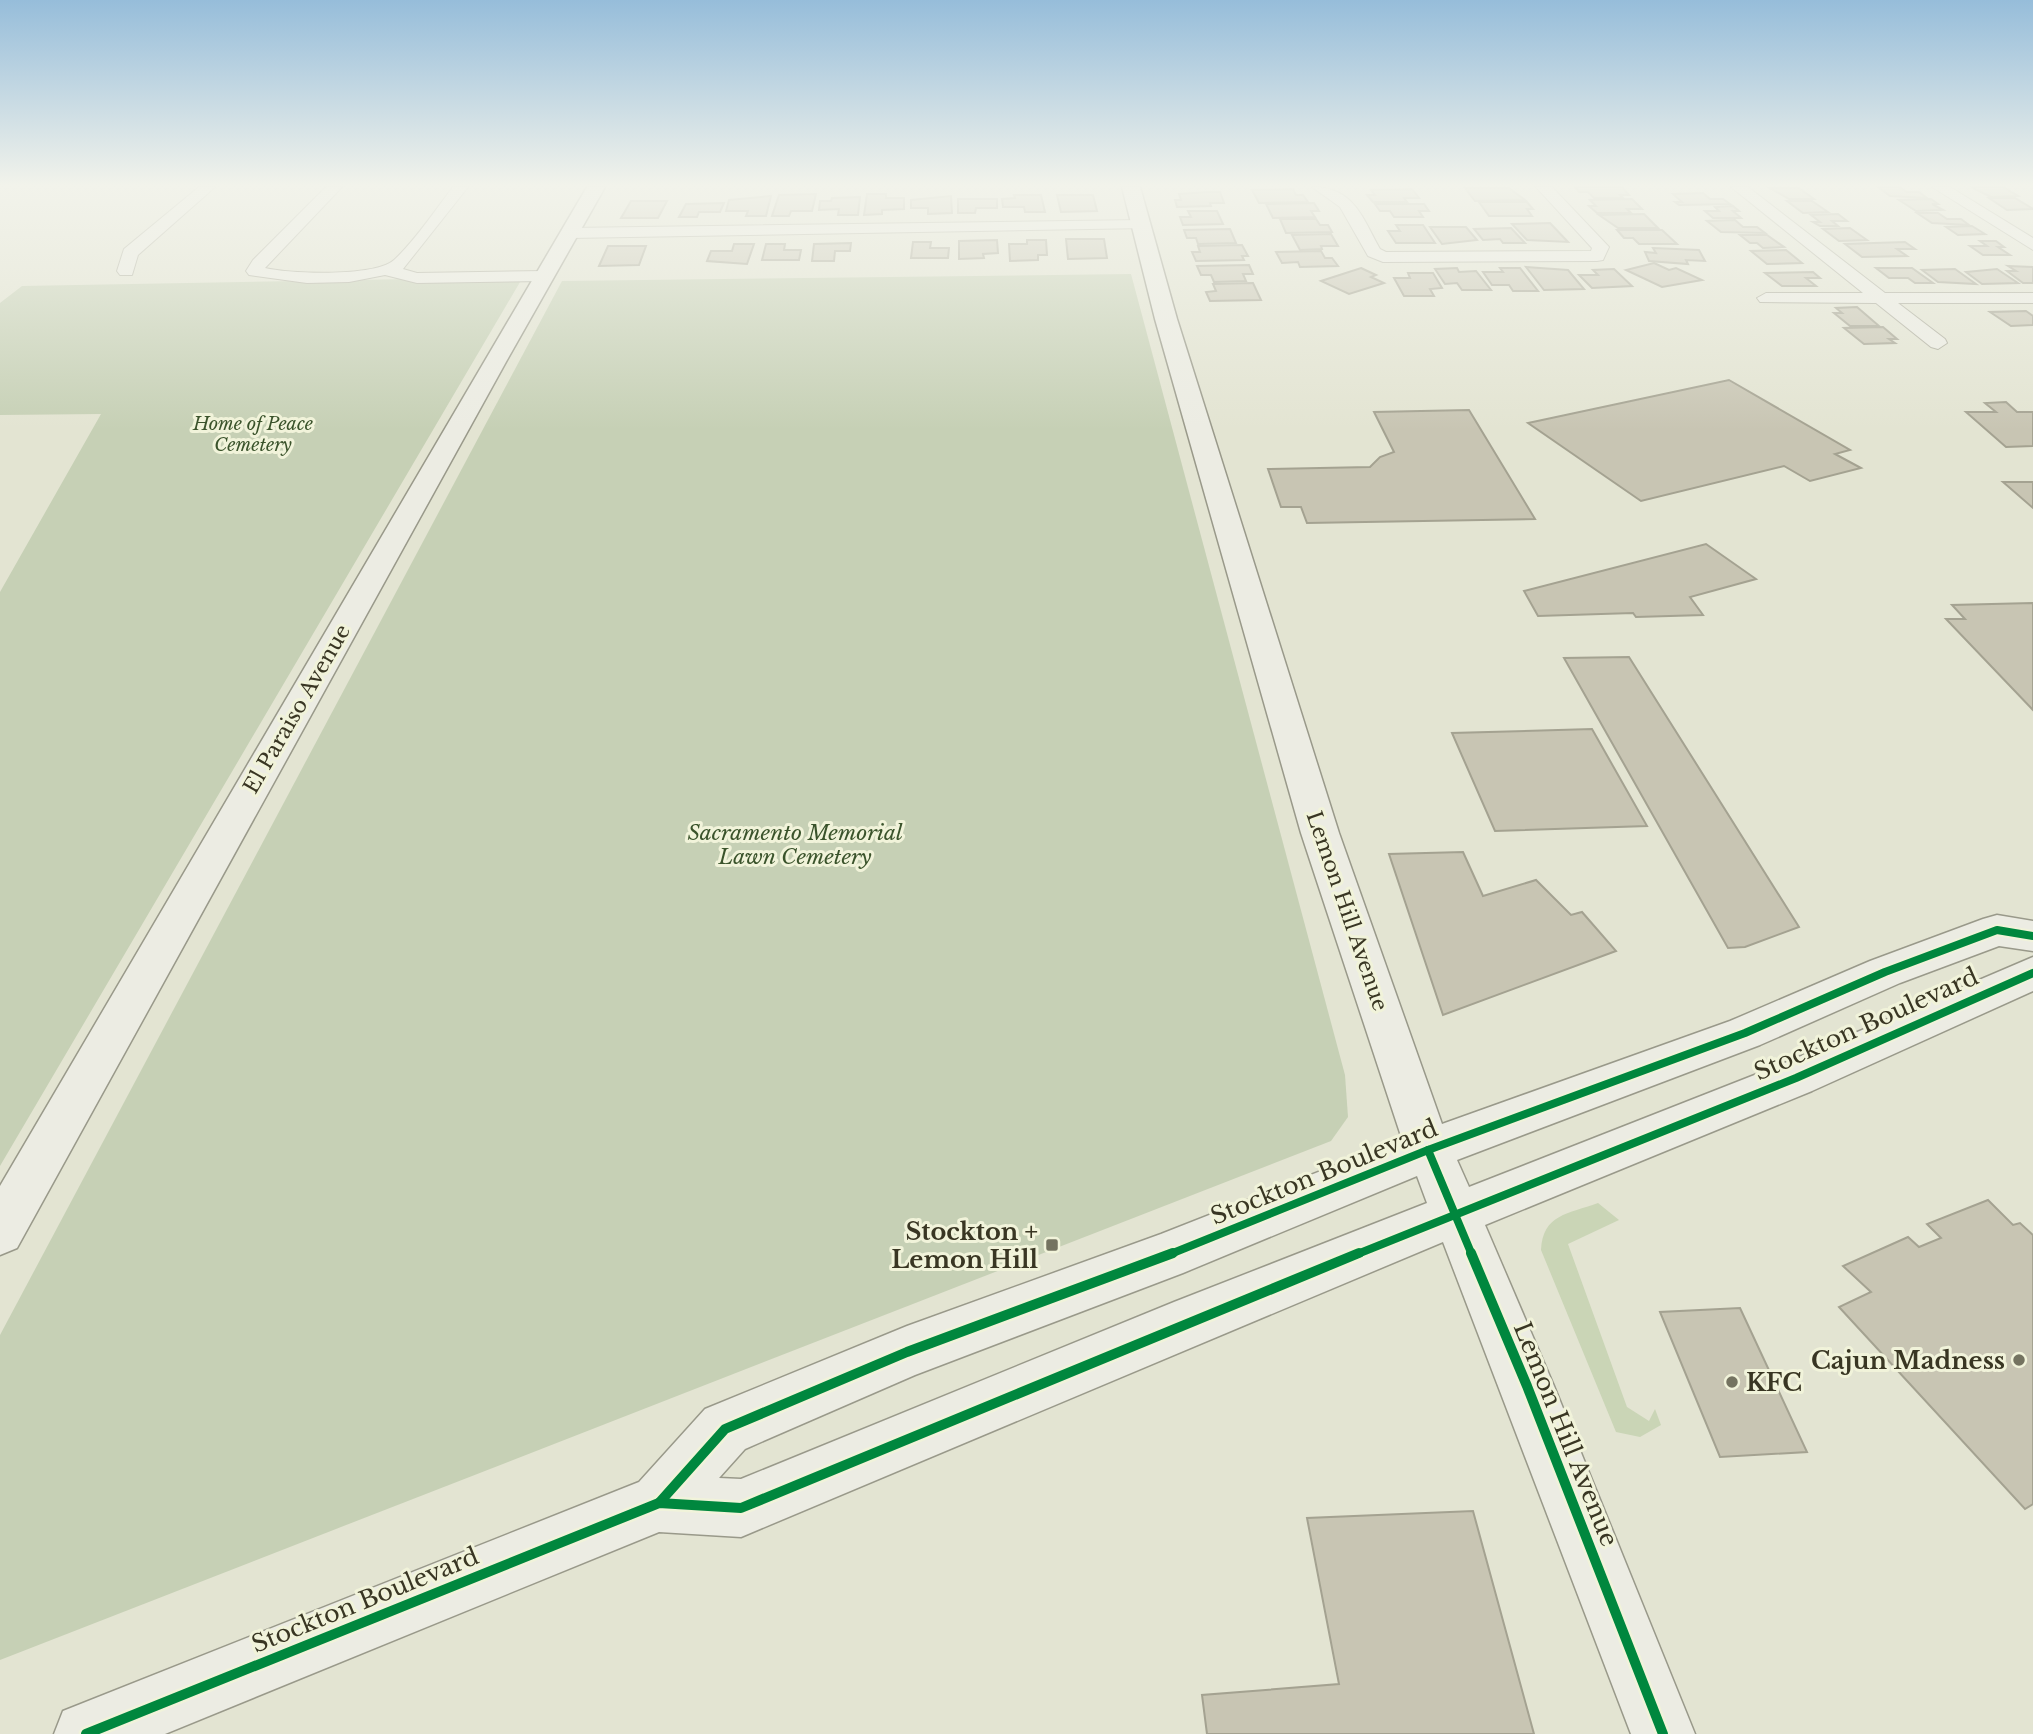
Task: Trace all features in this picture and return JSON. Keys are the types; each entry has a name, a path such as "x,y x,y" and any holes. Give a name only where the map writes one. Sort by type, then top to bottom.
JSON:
{"street":[{"path":"257,268 255,271 270,276 371,276 394,268"},
{"name":"El Paraiso Avenue","path":"0,1232 549,268"},
{"name":"Lemon Hill Avenue","path":"1152,268 1320,833 1429,1150 1527,1385 1663,1734"},
{"path":"1841,268 1938,343"},
{"path":"388,271 417,278 544,276"},
{"path":"1766,298 2033,298"},
{"name":"Stockton Boulevard","path":"659,1503 725,1429 907,1352 1166,1256 1429,1150 1681,1058 1885,972 1997,930 2033,936"},
{"name":"Stockton Boulevard","path":"86,1734 659,1503 741,1508 941,1423 1456,1213 1796,1078 2033,973"}],"green space":[{"name":"Sacramento Memorial Lawn Cemetery","path":"1131,274 1345,1075 1348,1117 1331,1141 0,1660 0,1335 562,281"},
{"name":"Home of Peace Cemetery","path":"523,277 0,1166 0,592 101,414 0,415 0,303 22,286"},
{"path":"1598,1203 1619,1220 1568,1244 1627,1407 1649,1421 1655,1409 1661,1425 1640,1437 1616,1432 1541,1250 1543,1238 1552,1222 1567,1213"}],"building":[{"path":"1198,268 1250,268 1253,274 1243,274 1246,281 1214,282 1211,275 1201,275"},
{"path":"1361,268 1376,275 1371,277 1384,283 1349,294 1321,281"},
{"path":"1457,268 1459,272 1476,271 1491,290 1462,290 1457,283 1445,284 1435,269"},
{"path":"1500,268 1520,268 1538,291 1513,291 1509,285 1492,285 1483,272 1503,272"},
{"path":"1527,268 1568,270 1584,289 1544,290"},
{"path":"1676,268 1702,280 1662,287 1626,270"},
{"path":"1876,268 1912,268 1933,283 1915,283 1908,278 1889,278"},
{"path":"2011,268 2033,268 2033,283 2023,283 2007,271 2016,271"},
{"path":"1614,269 1632,286 1592,288 1579,275 1598,275 1593,270"},
{"path":"1955,269 1976,284 1938,282 1922,270"},
{"path":"1997,269 2018,283 1982,284 1966,272"},
{"path":"1813,272 1820,278 1806,278 1816,286 1782,286 1765,273"},
{"path":"1408,273 1433,273 1442,288 1430,289 1434,296 1404,296 1394,278 1410,278"},
{"path":"1253,283 1261,300 1210,301 1206,292 1216,291 1213,284"},
{"path":"1857,307 1879,326 1850,326 1834,313 1842,313 1836,308"},
{"path":"2026,311 2033,316 2033,325 2011,326 1990,312"},
{"path":"1883,327 1897,339 1889,339 1895,343 1864,344 1844,328"},
{"path":"1729,380 1850,450 1835,454 1861,468 1810,481 1784,466 1641,501 1528,423"},
{"path":"2006,402 2017,412 2033,412 2033,446 2006,447 1966,412 1996,412 1985,403"},
{"path":"1469,410 1535,519 1307,523 1301,507 1281,507 1268,469 1370,467 1380,457 1394,452 1374,412"},
{"path":"2003,482 2033,482 2033,508"},
{"path":"1706,544 1756,579 1690,597 1703,615 1636,617 1633,613 1538,616 1524,591"},
{"path":"2033,603 2033,710 1946,619 1965,619 1952,605"},
{"path":"1629,657 1799,927 1745,947 1728,948 1564,658"},
{"path":"1592,729 1647,826 1495,831 1452,733"},
{"path":"1463,852 1483,896 1536,880 1571,915 1582,912 1616,951 1443,1015 1389,854"},
{"path":"1988,1200 2013,1225 2020,1223 2033,1235 2033,1504 2025,1509 1839,1307 1871,1292 1843,1266 1908,1237 1919,1247 1941,1238 1927,1224"},
{"name":"KFC","path":"1740,1308 1807,1452 1720,1457 1660,1312"},
{"path":"1473,1511 1534,1734 1207,1734 1202,1695 1339,1684 1307,1518"}],"cycle path":[{"path":"659,1503 725,1429 907,1352 1165,1256 1428,1150 1745,1033 1885,972 1997,930 2033,936"},
{"path":"86,1734 659,1503 741,1508 1192,1320 1796,1078 2033,973"},
{"path":"1428,1150 1527,1386 1663,1734"}],"place":[{"name":"Stockton + Lemon Hill","path":"1052,1245"},
{"name":"Cajun Madness","path":"2019,1360"},
{"name":"KFC","path":"1732,1382"}]}
